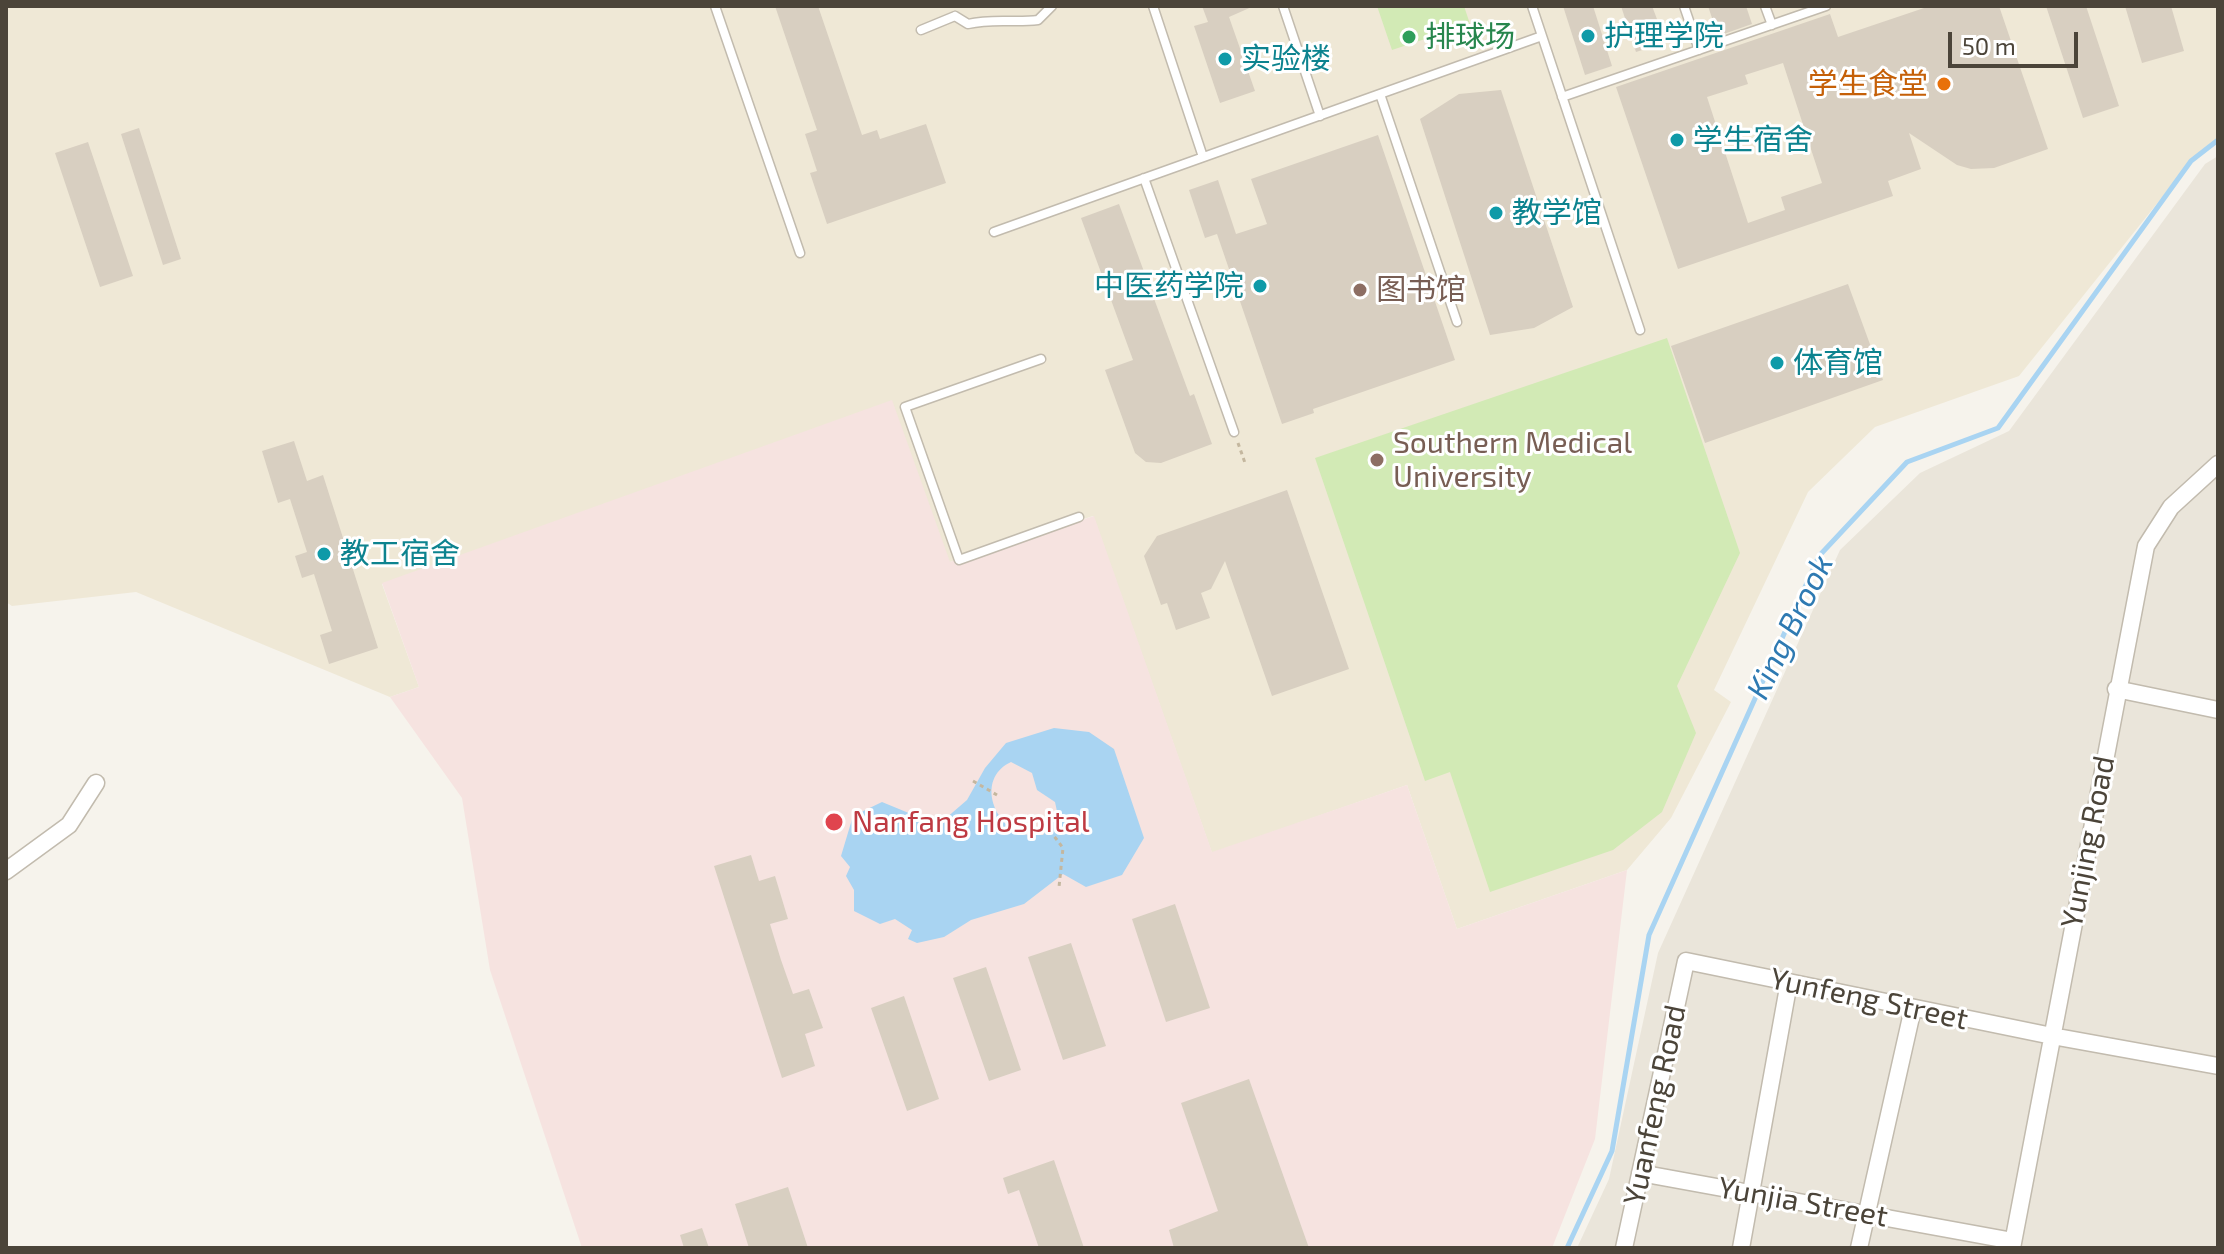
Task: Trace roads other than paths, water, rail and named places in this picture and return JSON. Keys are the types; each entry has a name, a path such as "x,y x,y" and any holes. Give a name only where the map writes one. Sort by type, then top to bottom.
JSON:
{"street":[{"name":"Yunjing Road","path":"2013,1245 2116,689 2146,546 2171,507 2218,464"},
{"path":"2116,689 2218,710"},
{"path":"6,871 69,825 96,783"},
{"name":"Yunfeng Street","path":"1686,961 2052,1036 2218,1066"},
{"name":"Yuanfeng Road","path":"1624,1248 1686,961"},
{"path":"1741,1248 1789,982"},
{"path":"1859,1248 1913,1008"},
{"name":"Yunjia Street","path":"1640,1173 1867,1214 2013,1245"}],"lane":[{"path":"715,6 800,253"},
{"path":"955,16 958,6"},
{"path":"955,16 968,24 992,18 1020,23 1038,20 1052,6"},
{"path":"1153,6 1203,157"},
{"path":"1283,6 1320,116"},
{"path":"1532,6 1640,330"},
{"path":"1684,6 1699,50"},
{"path":"1765,6 1772,25"},
{"path":"1562,97 1826,6"},
{"path":"921,30 955,16"},
{"path":"994,232 1542,36"},
{"path":"1380,94 1457,322"},
{"path":"1144,178 1234,432"},
{"path":"1041,359 905,407 959,560 1079,517"}],"water":[{"path":"1054,728 1089,732 1114,749 1144,838 1122,875 1086,887 1063,874 1024,904 971,920 944,937 917,943 908,939 912,930 895,919 880,924 854,911 854,890 846,876 850,867 841,856 853,816 882,802 916,816 945,819 967,800 985,768 1006,743","holes":["1011,762 1032,773 1037,790 1055,802 1058,816 1043,835 1021,834 1008,826 992,798 995,777"]}],"waterway":[{"name":"King Brook","path":"1567,1248 1612,1151 1649,935 1819,556 1907,462 1998,428 2191,161 2218,140"}],"place":[{"name":"护理学院","path":"1588,36"},
{"name":"排球场","path":"1409,37"},
{"name":"实验楼","path":"1225,59"},
{"name":"学生食堂","path":"1944,84"},
{"name":"学生宿舍","path":"1677,140"},
{"name":"教学馆","path":"1496,213"},
{"name":"中医药学院","path":"1260,286"},
{"name":"图书馆","path":"1360,290"},
{"name":"体育馆","path":"1777,363"},
{"name":"Southern Medical University","path":"1377,460"},
{"name":"教工宿舍","path":"324,554"},
{"name":"Nanfang Hospital","path":"834,822"}]}
